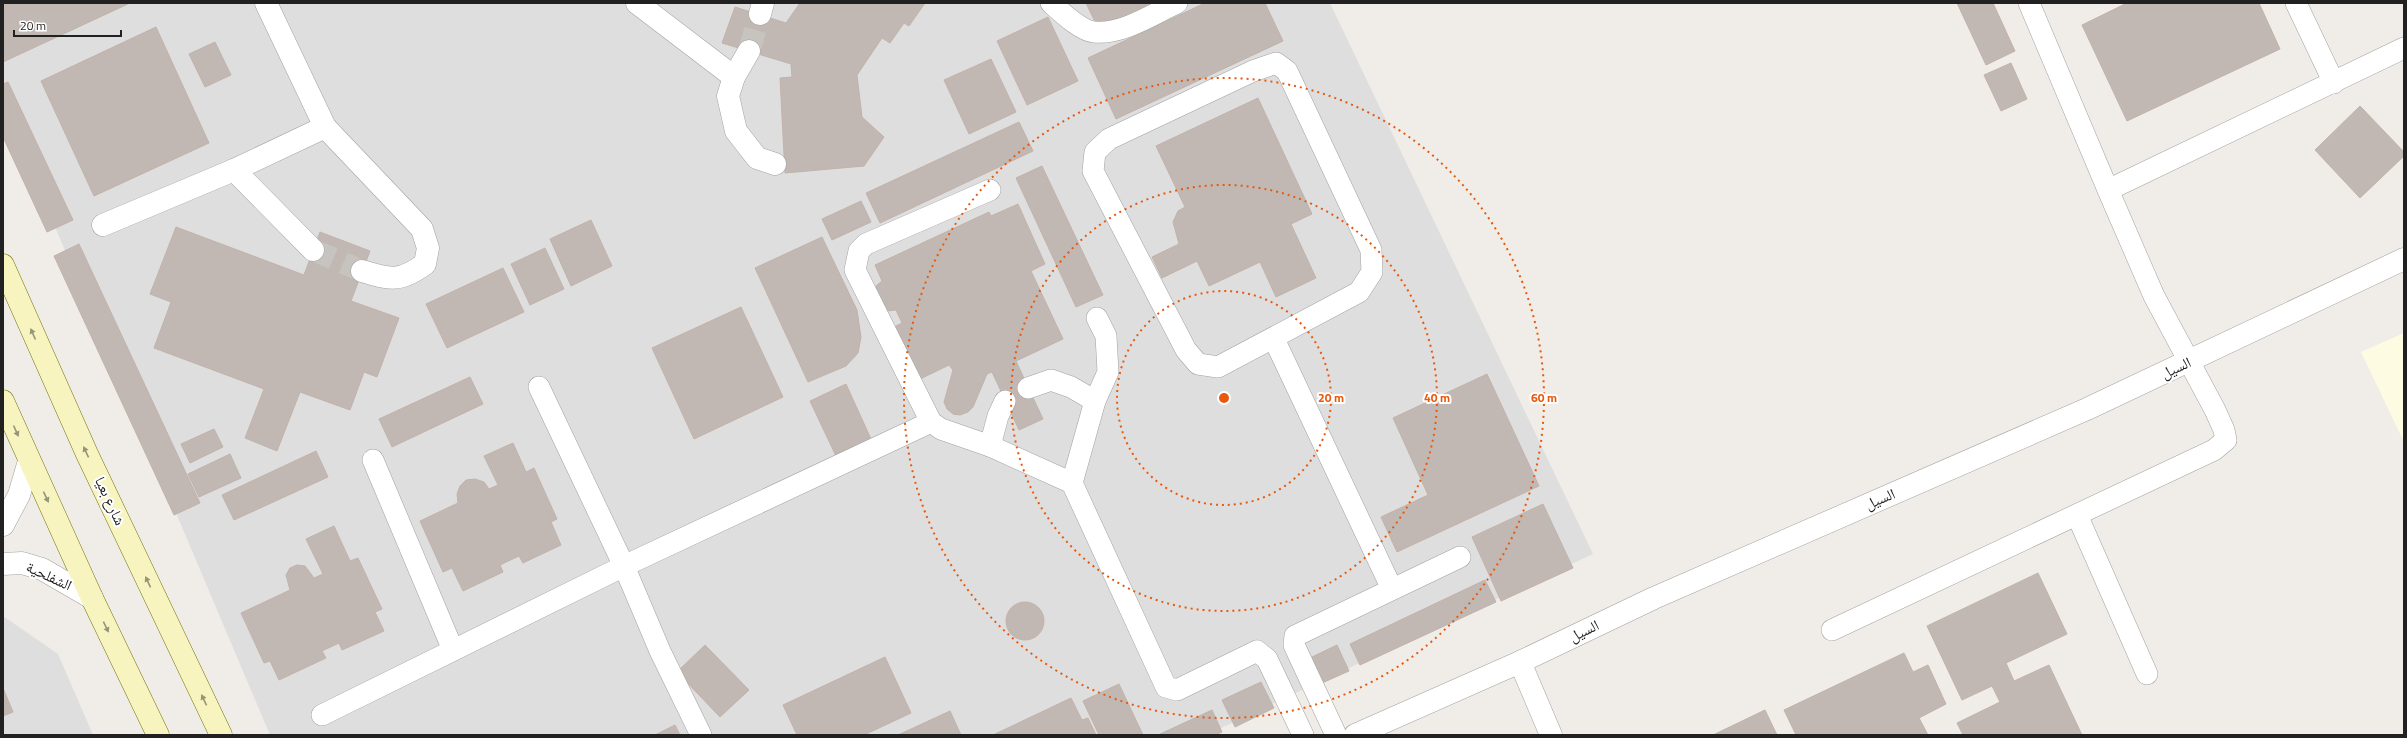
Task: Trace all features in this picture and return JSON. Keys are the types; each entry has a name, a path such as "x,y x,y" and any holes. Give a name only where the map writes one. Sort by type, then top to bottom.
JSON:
{"main road":[{"name":"شارع بعيا","path":"3,265 87,454 221,735"},
{"path":"3,401 92,598 158,735"}],"street":[{"path":"266,3 325,127 422,229 428,248 425,264 409,276 389,280 362,271"},
{"path":"637,3 734,77"},
{"path":"750,51 734,77 728,96 736,131 757,158 776,164"},
{"path":"103,225 234,170 325,127"},
{"path":"234,170 313,250"},
{"name":"السيل","path":"1355,735 1520,662 1654,598 2080,412 2190,362 2404,260"},
{"path":"3,525 19,495 30,461"},
{"name":"الشفلحية","path":"3,564 22,563 42,570 92,598"},
{"path":"1520,662 1551,735"}],"lane":[{"path":"1051,3 1070,20 1093,32 1120,29 1177,3"},
{"path":"1832,630 2214,450 2226,440 2224,430 2190,362 2154,296 2029,3"},
{"path":"2296,3 2334,83"},
{"path":"2108,190 2334,83 2404,48"},
{"path":"1276,63 1287,71 1371,250 1372,272 1359,292 1274,339 1218,367 1198,364 1186,350 1093,171 1095,152 1109,139 1252,71 1276,63"},
{"path":"990,190 866,244 858,251 855,270 931,422 941,429 990,446 1072,483"},
{"path":"1097,318 1106,336 1108,372 1095,401 1072,483 1166,687 1177,690 1257,651 1267,659 1303,735"},
{"path":"1274,339 1392,589"},
{"path":"1028,388 1051,380 1071,387 1095,401"},
{"path":"539,387 624,566 660,651 701,735"},
{"path":"990,446 998,416 1005,401"},
{"path":"322,716 624,566 931,422"},
{"path":"373,460 453,650"},
{"path":"2077,515 2147,674"},
{"path":"1336,735 1294,645 1295,636 1460,558"}],"shaded area":[{"path":"3,3 1330,3 1593,554 1206,735 270,735 3,104"},
{"path":"2404,333 2404,442 2361,352"},
{"path":"3,616 58,654 93,735 3,735"}],"building":[{"path":"3,3 130,3 3,62"},
{"path":"800,3 925,3 909,26 904,23 890,43 882,38 857,75 862,117 884,137 864,166 785,173 780,78 792,77 791,64 722,43 735,7 786,23"},
{"path":"1086,3 1157,3 1099,30"},
{"path":"1205,3 1265,3 1283,41 1116,119 1088,58"},
{"path":"1957,3 1993,3 2015,51 1986,65"},
{"path":"2127,3 2259,3 2280,49 2127,121 2082,25"},
{"path":"1048,17 1078,81 1027,105 997,41"},
{"path":"156,27 209,143 94,196 41,81"},
{"path":"215,42 231,75 205,87 189,54"},
{"path":"991,59 1016,112 969,134 944,80"},
{"path":"2011,63 2027,99 2001,111 1984,75"},
{"path":"8,82 73,220 47,232 3,137 3,84"},
{"path":"1258,98 1312,214 1291,224 1316,278 1276,297 1260,262 1209,286 1197,261 1162,278 1152,257 1179,244 1173,222 1178,211 1185,207 1156,146"},
{"path":"2360,106 2404,152 2404,156 2360,198 2315,150"},
{"path":"1019,122 1033,151 880,223 866,193"},
{"path":"1042,166 1103,295 1076,307 1016,178"},
{"path":"861,201 871,222 832,240 822,219"},
{"path":"1018,204 1045,264 1031,271 1063,339 1016,361 1043,419 1019,430 992,372 987,374 973,407 968,412 960,415 953,414 947,409 944,402 953,370 949,365 916,381 892,328 902,323 896,310 887,311 873,294 876,286 882,281 875,265 989,212 991,216"},
{"path":"591,220 612,266 571,286 550,239"},
{"path":"176,227 304,275 320,232 370,251 351,301 399,318 377,377 364,372 350,410 300,392 277,451 245,438 264,389 154,348 171,302 150,294"},
{"path":"822,237 857,310 861,337 858,353 846,366 808,382 755,268"},
{"path":"79,244 200,503 174,515 54,256"},
{"path":"545,248 564,289 530,305 511,264"},
{"path":"503,268 524,312 447,348 426,304"},
{"path":"741,307 783,397 694,439 652,348"},
{"path":"1487,374 1539,486 1397,552 1381,517 1428,495 1393,418"},
{"path":"470,377 483,404 392,447 379,419"},
{"path":"846,384 871,439 836,456 810,401"},
{"path":"214,429 223,447 190,463 181,444"},
{"path":"513,443 526,472 534,468 557,519 551,522 561,545 523,563 519,556 500,565 503,572 463,591 452,568 443,572 420,521 458,503 457,494 460,486 466,480 475,479 484,482 489,489 498,485 484,456"},
{"path":"316,451 328,477 234,520 222,495"},
{"path":"230,454 241,478 199,497 188,474"},
{"path":"1543,504 1573,568 1501,601 1472,537"},
{"path":"334,526 350,561 358,558 382,609 375,612 384,631 342,650 339,643 322,651 326,658 279,680 270,661 264,663 241,613 290,590 286,575 290,568 297,565 305,566 314,578 323,574 306,539"},
{"path":"2038,573 2067,634 2006,663 2014,681 2049,665 2082,735 1963,735 1957,723 2000,702 1992,686 1962,700 1927,626"},
{"path":"1485,580 1496,602 1360,665 1350,644"},
{"path":"1025,602 1038,608 1044,621 1038,634 1025,640 1012,634 1006,621 1012,608"},
{"path":"705,645 749,690 720,717 677,672"},
{"path":"1337,645 1349,671 1322,683 1310,658"},
{"path":"1904,653 1913,672 1928,665 1946,704 1919,718 1928,735 1796,735 1784,710"},
{"path":"885,657 911,713 864,735 797,735 783,705"},
{"path":"1261,682 1274,708 1235,727 1222,700"},
{"path":"1119,684 1143,735 1099,735 1083,701"},
{"path":"3,688 13,712 3,716"},
{"path":"1071,698 1082,720 1088,718 1096,735 993,735"},
{"path":"1212,710 1222,732 1215,735 1158,735"},
{"path":"1765,710 1777,735 1713,735"},
{"path":"950,711 961,735 898,735"},
{"path":"675,725 680,735 655,735"}],"tunnel":[{"path":"749,51 760,14"},
{"path":"313,250 362,271"}]}
